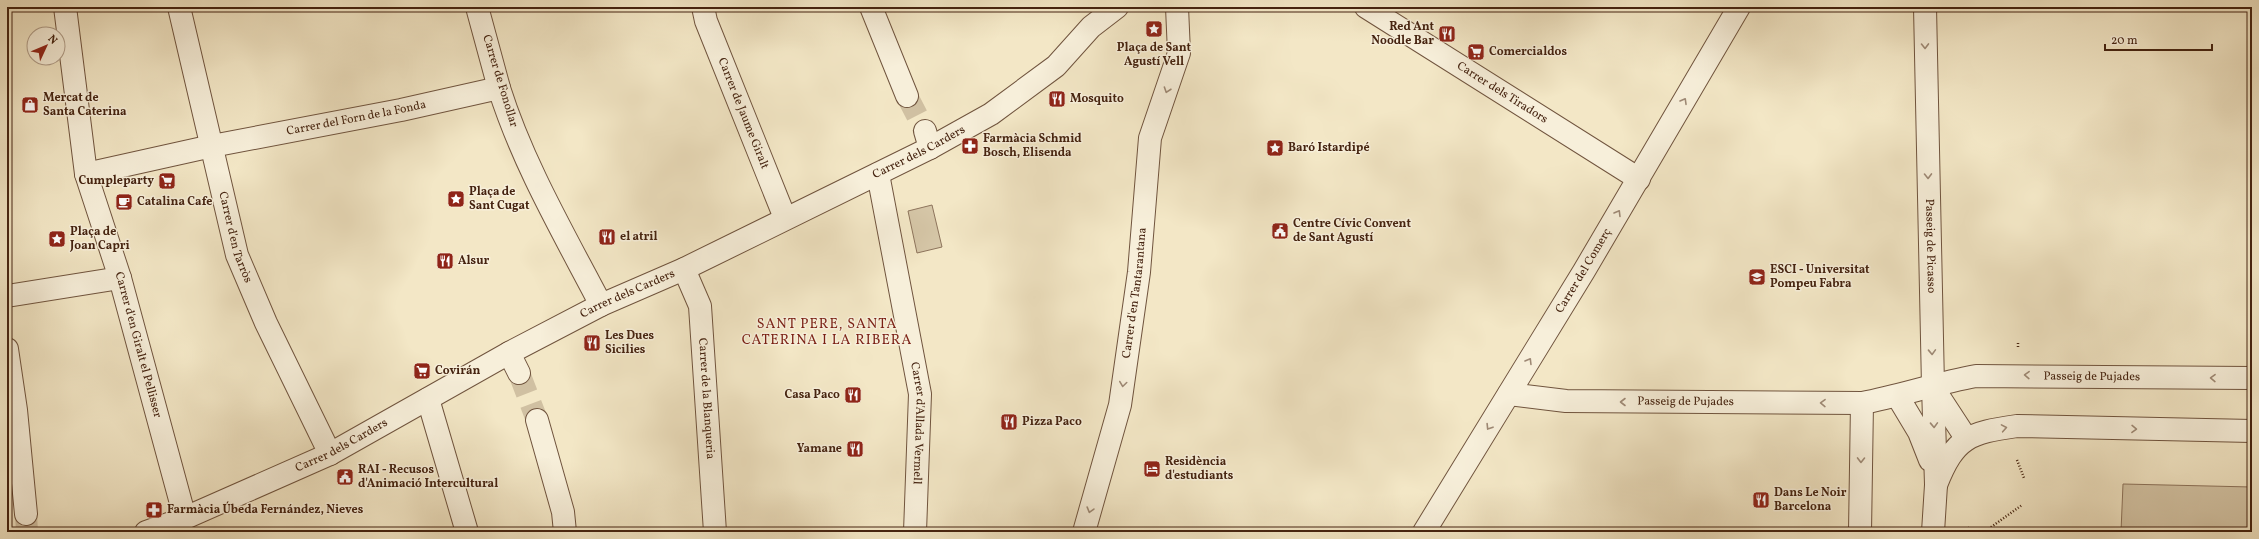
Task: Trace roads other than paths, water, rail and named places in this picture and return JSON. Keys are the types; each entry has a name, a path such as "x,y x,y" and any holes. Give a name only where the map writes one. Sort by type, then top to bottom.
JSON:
{"street":[{"name":"Carrer d'en Giralt el Pellisser","path":"65,7 86,174 120,278 185,518"},
{"name":"Carrer d'en Tarròs","path":"179,7 237,255 266,322 330,454"},
{"name":"Carrer de Fonollar","path":"477,7 507,112 534,176 601,304"},
{"name":"Carrer de Jaume Giralt","path":"703,7 706,21 785,218"},
{"path":"871,7 907,96"},
{"name":"Carrer dels Carders","path":"146,532 185,518 330,454 509,353 601,304 684,269 785,218 878,174 927,140 991,114 1056,66 1091,27 1117,7"},
{"name":"Carrer d'en Tantarantana","path":"1084,532 1120,405 1139,272 1150,138 1179,53 1177,7"},
{"name":"Carrer dels Tiradors","path":"1366,7 1639,179"},
{"name":"Carrer del Comerç","path":"1424,532 1639,179 1739,7"},
{"name":"Passeig de Picasso","path":"1925,7 1936,485 1933,532"},
{"name":"Carrer del Forn de la Fonda","path":"86,174 212,146 348,121 499,88"},
{"name":"Carrer d'Allada Vermell","path":"878,174 920,394 915,532"},
{"name":"Carrer de la Blanqueria","path":"684,269 700,306 715,532"},
{"path":"7,296 120,278"},
{"path":"7,349 16,410 26,514"},
{"path":"509,353 519,374"},
{"name":"Passeig de Pujades","path":"1509,394 1566,401 1862,403 1898,397 1933,386 1976,376 2252,378"},
{"path":"1933,386 1941,402 1966,438 1986,432 2017,426 2252,431"},
{"path":"1898,397 1910,416 1928,451 1936,485"},
{"path":"428,399 467,532"},
{"path":"1860,532 1862,403"},
{"path":"537,420 562,512 565,532"},
{"name":"Passeig de Picasso","path":"1936,485 1944,464 1966,438"}],"tunnel":[{"path":"907,96 925,131"},
{"path":"519,373 537,420"},
{"path":"26,514 27,532"}],"place":[{"name":"Plaça de Sant Agustí Vell","path":"1154,29"},
{"name":"Red Ant Noodle Bar","path":"1447,34"},
{"name":"Comercialdos","path":"1476,52"},
{"name":"Mosquito","path":"1057,99"},
{"name":"Mercat de Santa Caterina","path":"30,105"},
{"name":"Farmàcia Schmid Bosch, Elisenda","path":"970,146"},
{"name":"Baró Istardipé","path":"1275,148"},
{"name":"Cumpleparty","path":"167,181"},
{"name":"Plaça de Sant Cugat","path":"456,199"},
{"name":"Catalina Cafe","path":"124,202"},
{"name":"Centre Cívic Convent de Sant Agustí","path":"1280,231"},
{"name":"el atril","path":"607,237"},
{"name":"Plaça de Joan Capri","path":"57,239"},
{"name":"Alsur","path":"445,261"},
{"name":"ESCI - Universitat Pompeu Fabra","path":"1757,277"},
{"name":"Les Dues Sicilies","path":"592,343"},
{"name":"Covirán","path":"422,371"},
{"name":"Casa Paco","path":"853,395"},
{"name":"Pizza Paco","path":"1009,422"},
{"name":"Yamane","path":"855,449"},
{"name":"Residència d'estudiants","path":"1152,469"},
{"name":"RAI - Recusos d'Animació Intercultural","path":"345,477"},
{"name":"Dans Le Noir Barcelona","path":"1761,500"},
{"name":"Farmàcia Úbeda Fernández, Nieves","path":"154,510"}],"district":[{"name":"SANT PERE, SANTA CATERINA I LA RIBERA","path":"827,332"}]}
